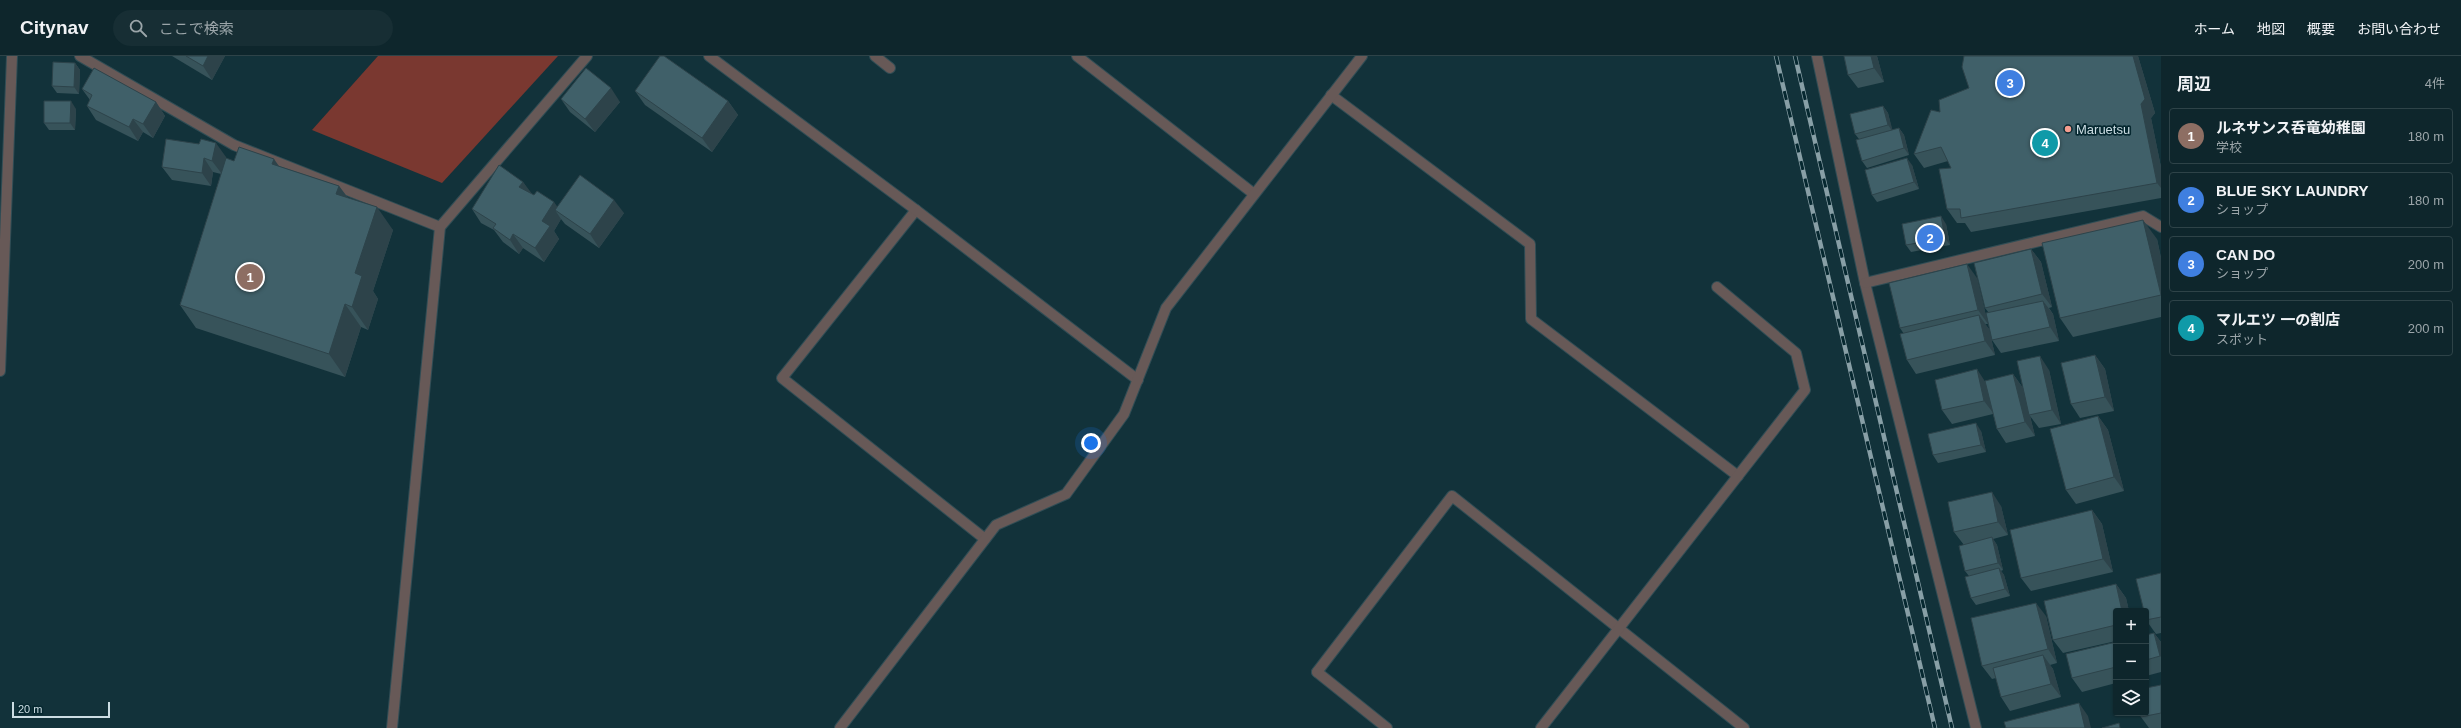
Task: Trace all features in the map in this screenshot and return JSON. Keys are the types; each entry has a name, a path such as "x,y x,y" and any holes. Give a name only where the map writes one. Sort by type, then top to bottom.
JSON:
{"street":[{"path":"0,371 4,164 12,56"},
{"path":"80,56 234,145 440,228"},
{"path":"392,728 440,228 587,56"},
{"path":"709,56 916,210 1138,380"},
{"path":"875,56 890,68"},
{"path":"1077,56 1254,194"},
{"path":"840,728 996,525 1066,494 1124,414 1166,308 1362,56"},
{"path":"1817,56 1865,283 1976,728"},
{"path":"1330,96 1530,244 1532,319 1738,476"},
{"path":"916,210 782,378 985,539"},
{"path":"1865,283 2143,216 2161,227"},
{"path":"1541,728 1805,390 1796,353 1717,287"},
{"path":"1387,728 1317,672 1452,496 1619,627 1744,728"}],"shaded area":[{"path":"378,56 558,56 442,183 312,130"}],"building":[{"path":"186,56 208,56 203,66"},
{"path":"660,56 664,56 728,101 702,138 635,91"},
{"path":"1844,56 1871,56 1874,68 1848,75"},
{"path":"1964,56 2133,56 2145,99 2141,104 2157,183 1961,218 1960,209 1947,209 1939,169 1951,168 1941,147 1914,154 1931,110 1940,112 1939,100 1969,88 1962,67"},
{"path":"53,62 75,63 74,87 52,86"},
{"path":"94,68 156,102 143,124 133,119 129,127 87,106 92,95 82,89"},
{"path":"586,68 611,88 585,119 561,99"},
{"path":"44,101 71,101 70,123 44,123"},
{"path":"1883,106 1888,125 1855,134 1850,114"},
{"path":"1899,128 1904,148 1862,161 1856,140"},
{"path":"166,139 199,144 201,139 216,143 212,161 204,158 202,173 162,167"},
{"path":"239,147 274,159 272,164 339,186 336,194 377,207 355,273 362,276 352,307 345,304 329,354 180,305 226,158 234,161"},
{"path":"1907,158 1914,182 1872,195 1865,170"},
{"path":"499,165 523,182 519,187 534,195 537,191 554,202 542,221 550,226 535,248 513,234 510,240 493,228 496,224 472,209"},
{"path":"580,175 614,200 590,234 555,210"},
{"path":"1941,216 1945,238 1906,245 1902,224"},
{"path":"2143,220 2161,295 2060,318 2042,243"},
{"path":"2031,249 2042,294 1985,308 1974,263"},
{"path":"1967,264 1978,310 1900,328 1889,283"},
{"path":"2043,301 2050,327 1992,340 1986,313"},
{"path":"1979,315 1985,341 1907,360 1900,334"},
{"path":"2095,355 2105,397 2071,404 2061,363"},
{"path":"2040,356 2052,410 2029,415 2017,361"},
{"path":"1977,369 1984,401 1942,410 1935,380"},
{"path":"2013,374 2025,422 1997,429 1985,381"},
{"path":"2098,416 2114,477 2066,490 2050,429"},
{"path":"1976,423 1981,445 1933,455 1928,434"},
{"path":"1992,492 1998,522 1954,532 1948,502"},
{"path":"2092,510 2103,559 2021,578 2010,530"},
{"path":"1992,537 1998,563 1965,571 1959,546"},
{"path":"1999,568 2005,589 1971,598 1965,577"},
{"path":"2161,573 2161,617 2149,619 2149,608 2143,608 2136,579"},
{"path":"2116,584 2121,608 2113,608 2113,626 2053,640 2044,601"},
{"path":"2036,603 2048,649 1982,666 1971,618"},
{"path":"2154,633 2160,656 2149,659 2149,644 2149,634"},
{"path":"2113,643 2113,668 2072,678 2066,654"},
{"path":"2043,655 2051,684 2001,697 1993,668"},
{"path":"2161,685 2161,713 2149,715 2149,687"},
{"path":"2079,703 2085,728 2006,728 2004,722"},
{"path":"2119,723 2120,728 2102,728"}],"railway":[{"path":"1776,56 1935,728"},
{"path":"1795,56 1952,728"}],"place":[{"name":"CAN DO","path":"2010,83"},
{"name":"Maruetsu","path":"2068,129"},
{"name":"マルエツ 一の割店","path":"2045,143"},
{"name":"BLUE SKY LAUNDRY","path":"1930,238"},
{"name":"ルネサンス呑竜幼稚園","path":"250,277"}]}
